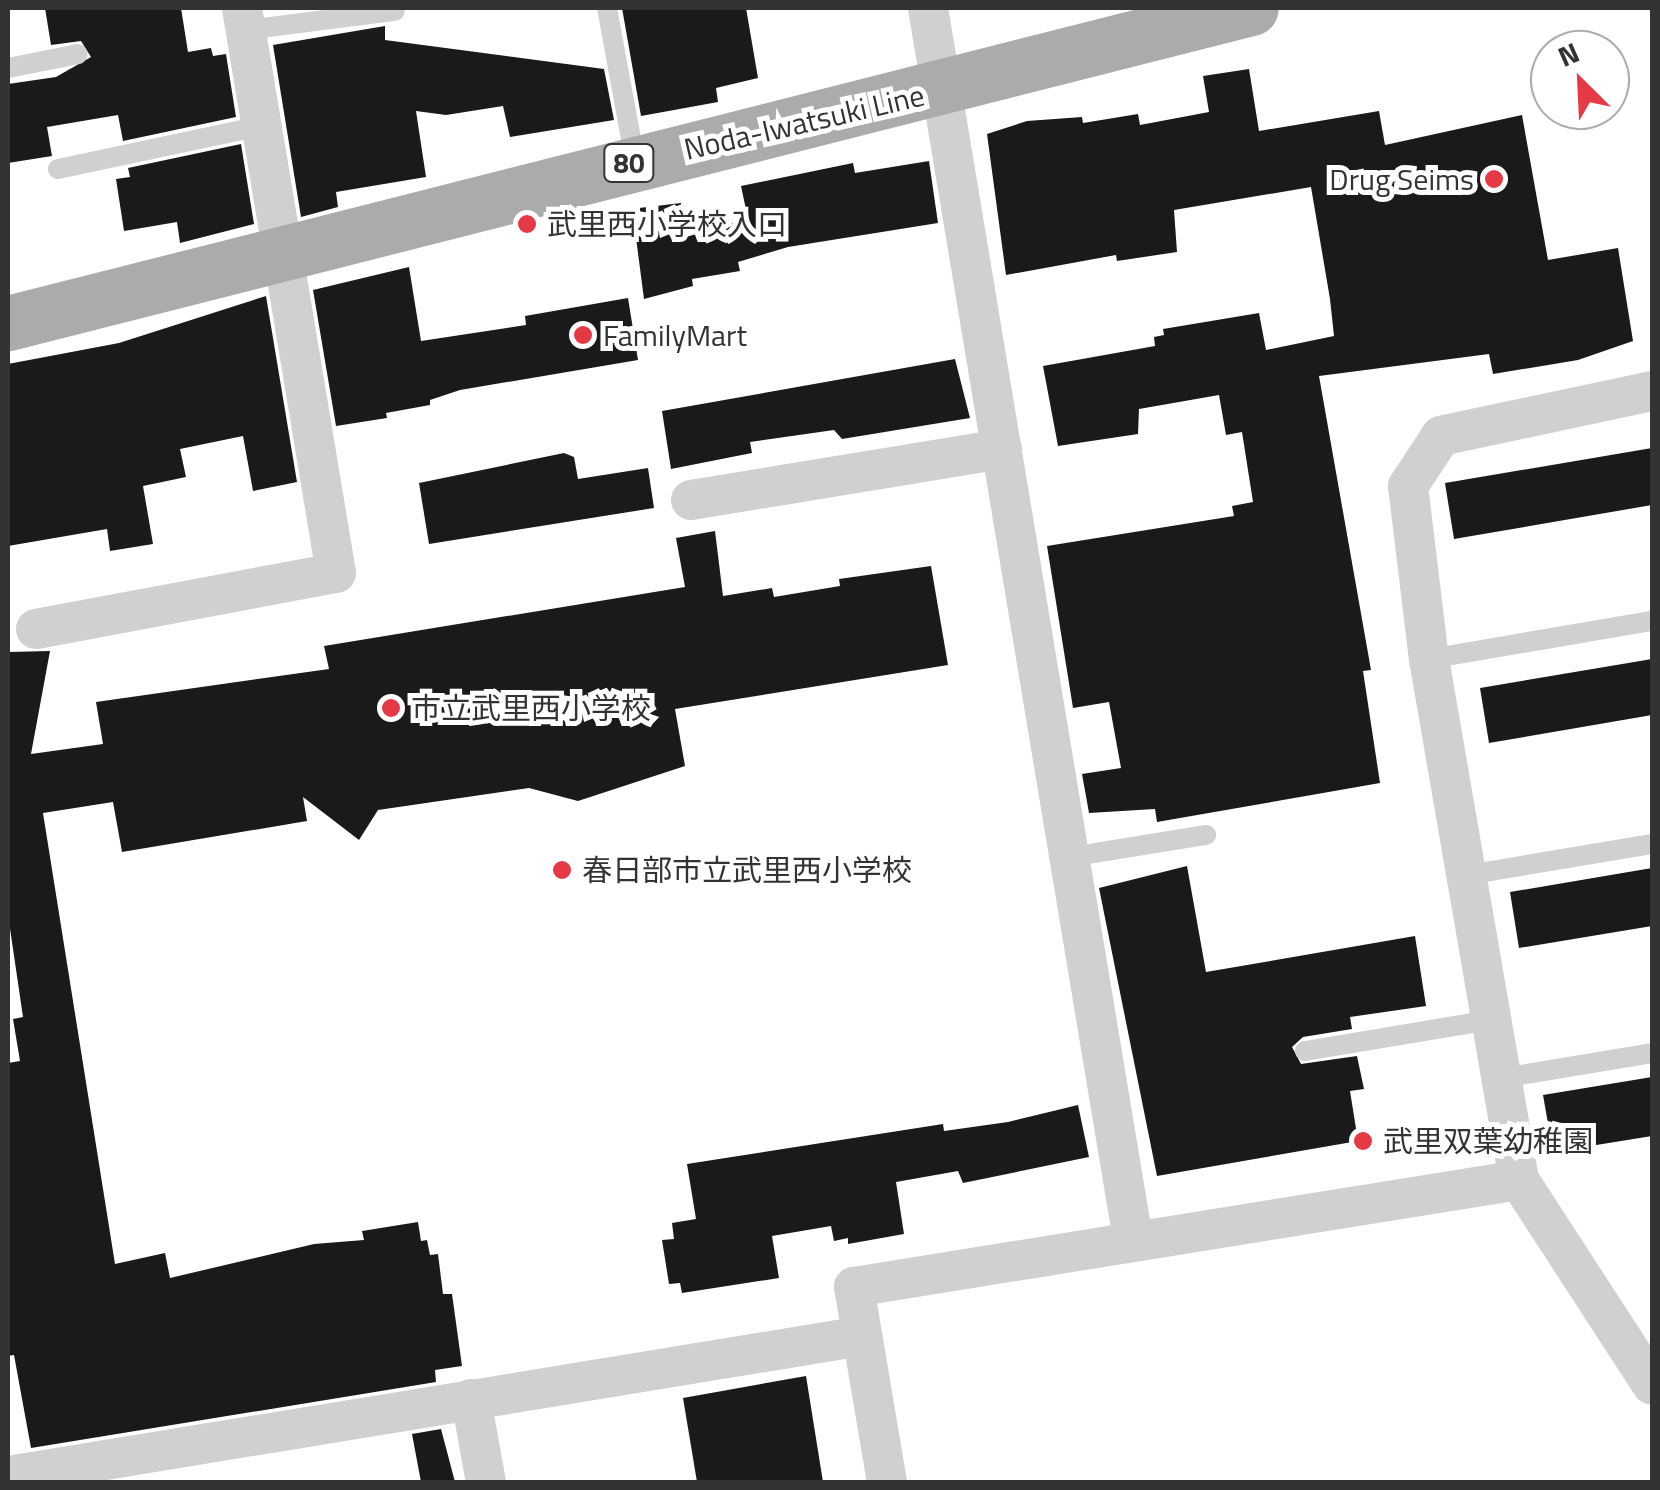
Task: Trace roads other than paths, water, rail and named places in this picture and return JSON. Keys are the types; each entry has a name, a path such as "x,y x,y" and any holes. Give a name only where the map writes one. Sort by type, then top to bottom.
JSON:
{"main road":[{"name":"Noda-Iwatsuki Line","path":"8,322 636,162 942,90 1252,8"}],"street":[{"path":"928,8 1134,1238"},
{"path":"36,629 336,573 244,19"},
{"path":"1652,390 1441,436 1408,486 1429,659 1519,1180 1652,1385"},
{"path":"691,500 1002,449"},
{"path":"887,1482 854,1288 1134,1238 1519,1180"},
{"path":"8,1476 862,1336"},
{"path":"471,1398 486,1482"}],"lane":[{"path":"606,8 636,162"},
{"path":"244,19 395,11"},
{"path":"8,68 78,54"},
{"path":"58,169 262,126"},
{"path":"1429,659 1652,621"},
{"path":"1070,856 1206,835"},
{"path":"1467,875 1652,844"},
{"path":"1306,1052 1491,1020"},
{"path":"1503,1078 1652,1053"}],"place":[{"name":"Drug Seims","path":"1494,179"},
{"name":"武里西小学校入口","path":"527,224"},
{"name":"FamilyMart","path":"583,335"},
{"name":"市立武里西小学校","path":"391,708"},
{"name":"春日部市立武里西小学校","path":"562,870"},
{"name":"武里双葉幼稚園","path":"1363,1141"}]}
